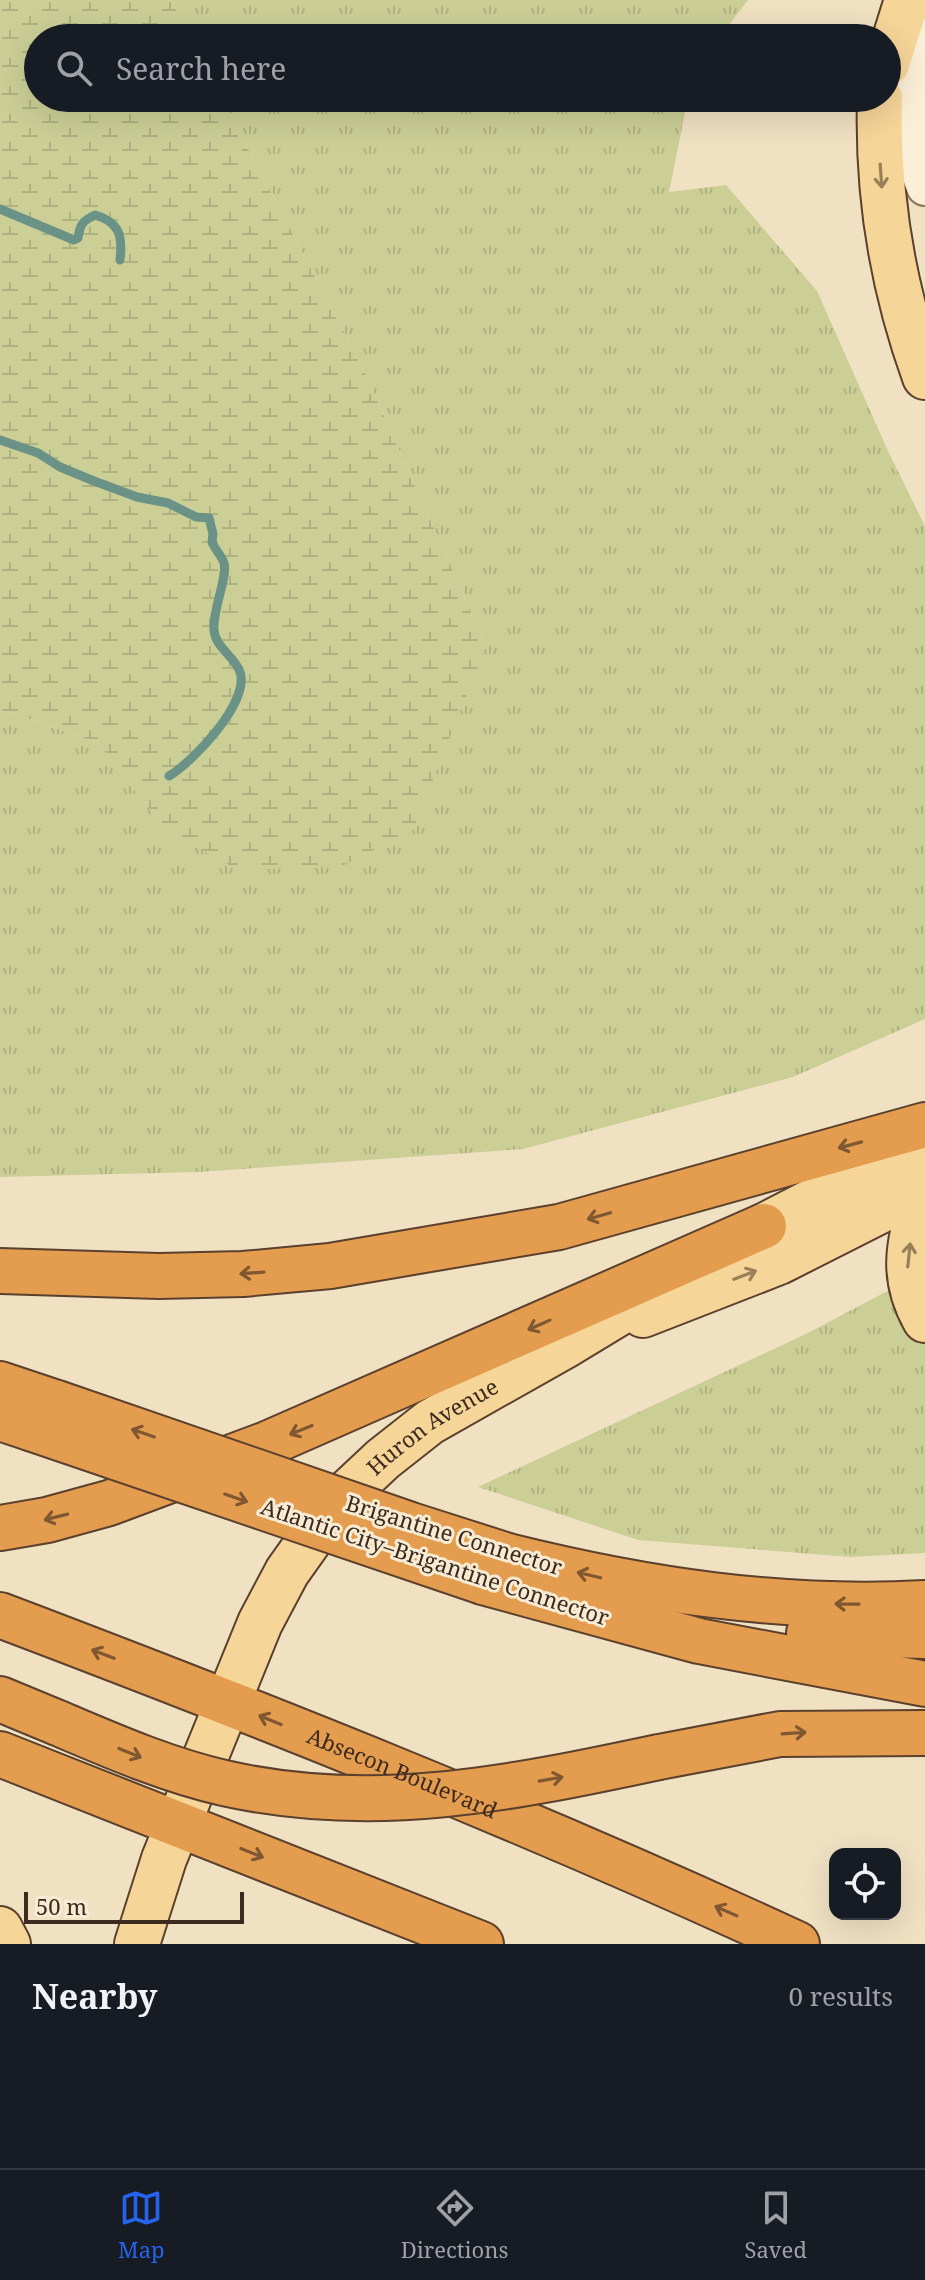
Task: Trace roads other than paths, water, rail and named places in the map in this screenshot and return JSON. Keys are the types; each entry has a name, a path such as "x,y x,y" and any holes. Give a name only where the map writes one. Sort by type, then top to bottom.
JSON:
{"highway":[{"path":"0,1271 159,1276 243,1274 330,1266 559,1227 925,1125"},
{"path":"0,1528 47,1520 109,1503 267,1444 764,1226"},
{"name":"Brigantine Connector","path":"0,1384 29,1417 411,1525 496,1569 602,1578 704,1596 818,1604 925,1603"},
{"name":"Atlantic City–Brigantine Connector","path":"496,1569 556,1604 738,1650 925,1684"},
{"path":"556,1604 774,1630 925,1636"},
{"name":"Absecon Boulevard","path":"0,1615 228,1702 524,1823 797,1944"},
{"path":"0,1699 184,1772 259,1790 367,1800 446,1796 566,1777 780,1734 925,1733"},
{"path":"0,1754 481,1944"}],"main road":[{"path":"900,24 908,0"},
{"path":"904,115 881,181 889,249 903,311 925,377"},
{"name":"Huron Avenue","path":"137,1944 164,1859 273,1596 303,1547 336,1503 383,1459 430,1422 568,1344 764,1226 925,1143"},
{"path":"924,1188 907,1264 913,1296 925,1320"},
{"name":"Huron Avenue","path":"568,1344 779,1262 924,1188"},
{"path":"0,1929 8,1944"}],"street":[{"path":"908,0 904,115 925,187"}],"waterway":[{"path":"0,209 74,240 78,238 84,221 95,215 103,218 118,231 120,260"},
{"path":"0,440 38,453 60,467 94,481 137,497 168,503 196,517 209,518 212,542 225,569 215,613 215,636 240,672 241,685 217,730 192,758 169,776"}]}
